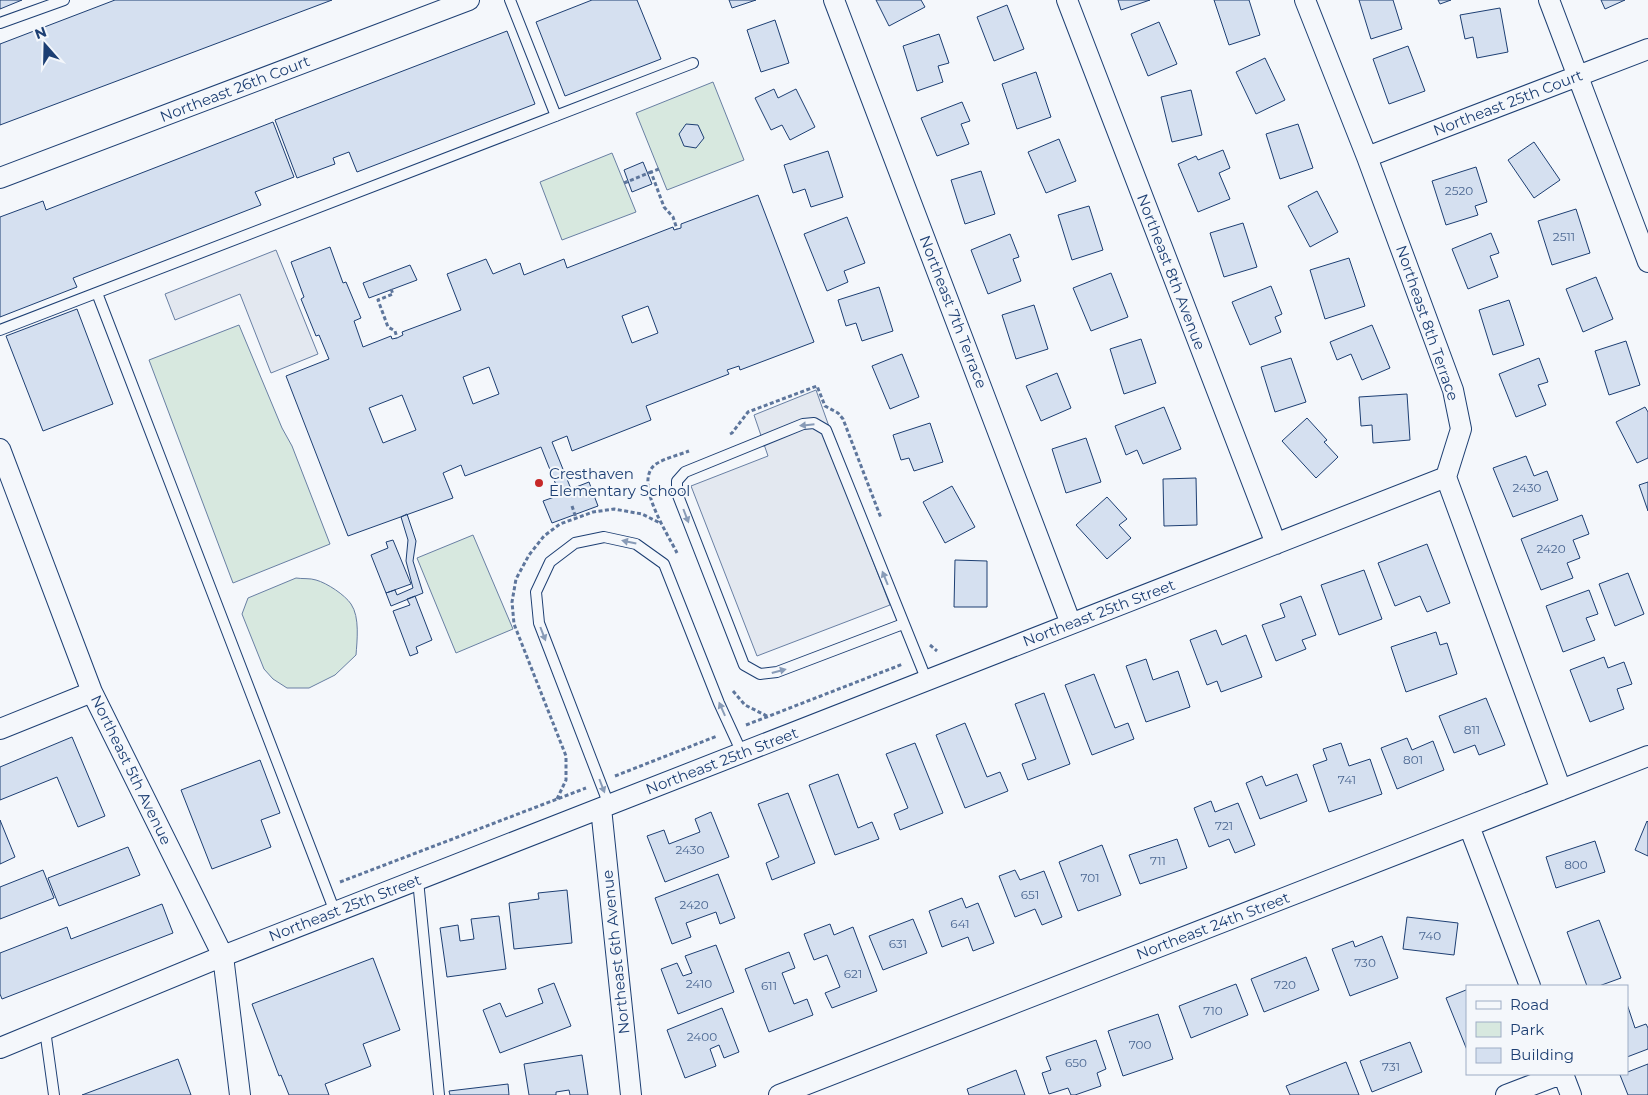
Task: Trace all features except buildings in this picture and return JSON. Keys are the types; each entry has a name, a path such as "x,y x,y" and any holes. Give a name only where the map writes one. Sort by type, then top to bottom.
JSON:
{"street":[{"name":"Northeast 26th Court","path":"0,178 470,0"},
{"name":"Northeast 7th Terrace","path":"834,0 1071,624"},
{"name":"Northeast 8th Avenue","path":"1067,0 1276,544"},
{"name":"Northeast 8th Terrace","path":"1305,0 1367,157 1453,390 1461,428 1446,477"},
{"path":"1549,0 1648,262"},
{"name":"Northeast 25th Court","path":"1367,157 1648,49"},
{"name":"Northeast 5th Avenue","path":"0,449 92,692 223,956 240,1095"},
{"name":"Northeast 25th Street","path":"0,1048 223,956 1446,477"},
{"path":"1446,477 1561,790"},
{"path":"0,729 92,692"},
{"name":"Northeast 24th Street","path":"779,1095 1648,756"},
{"name":"Northeast 6th Avenue","path":"605,806 631,1095"},
{"path":"1469,826 1530,985"},
{"path":"1506,1095 1559,1075"},
{"path":"1562,1075 1571,1095"}],"lane":[{"path":"0,23 64,0"},
{"path":"510,0 556,116"},
{"path":"0,330 693,63"},
{"path":"98,292 335,912"},
{"path":"903,624 776,672 760,674 744,665 677,493 677,481 685,472 803,424 814,423 826,430 927,681"},
{"path":"605,806 600,782 539,623 538,615 536,592 550,562 575,543 604,538 636,544 664,564 742,753"},
{"path":"418,880 439,1095"},
{"path":"45,1030 54,1095"}],"path":[{"path":"624,183 659,169"},
{"path":"651,172 664,207 672,217 677,229"},
{"path":"391,290 393,294 378,300 388,327 395,331 397,338"},
{"path":"724,437 732,433 748,412 817,386 825,406 838,412 843,419 883,524"},
{"path":"690,450 656,464 650,470 648,492 681,560 702,556"},
{"path":"572,506 576,518"},
{"path":"557,799 566,780 566,756 514,624 512,602 516,580 528,555 544,536 560,524 593,512 614,509 642,514 663,524"},
{"path":"927,643 941,654"},
{"path":"326,888 937,651"}],"green space":[{"path":"713,82 744,160 667,190 636,113"},
{"path":"612,153 636,212 562,240 540,182"},
{"path":"239,325 282,428 292,446 330,544 233,583 149,360"},
{"path":"473,535 513,629 456,653 417,558"},
{"path":"296,578 316,580 340,593 354,609 357,622 356,655 335,675 309,688 287,688 273,679 264,669 242,614 248,598"}],"shaded area":[{"path":"276,250 318,354 271,373 240,294 175,320 165,294"},
{"path":"816,390 831,432 824,435 890,605 757,656 691,486 768,456 754,415"}],"place":[{"name":"Cresthaven Elementary School","path":"539,483"}]}
